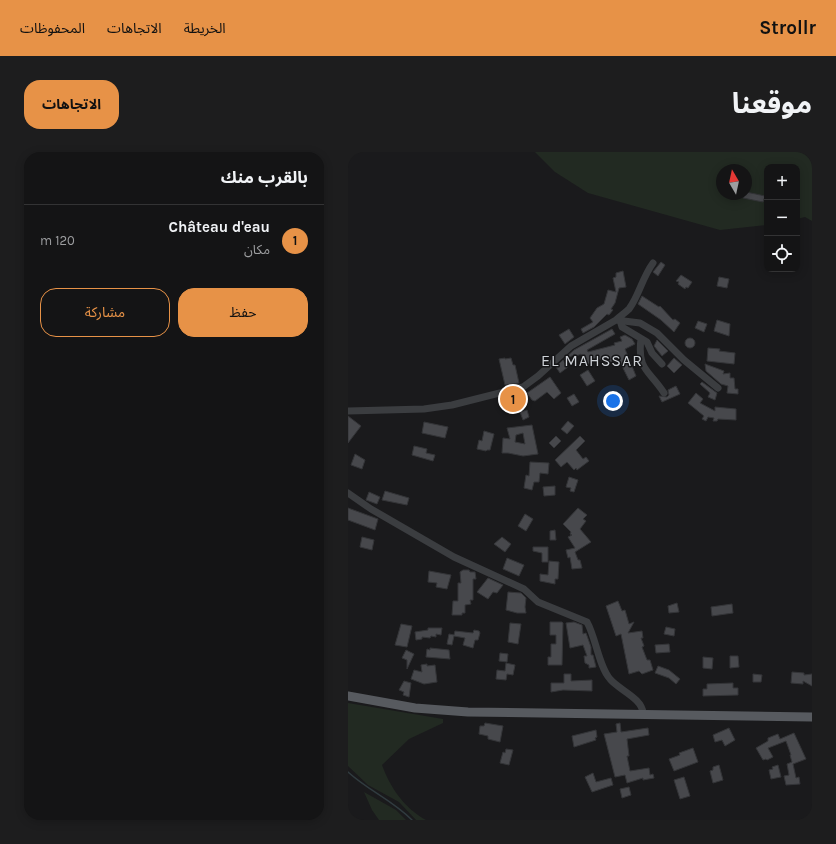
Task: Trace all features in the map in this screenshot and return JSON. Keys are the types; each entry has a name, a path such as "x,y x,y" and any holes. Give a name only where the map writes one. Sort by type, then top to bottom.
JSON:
{"main road":[{"path":"348,696 415,708 460,712 812,717"}],"street":[{"path":"348,411 424,409 452,405 523,387 538,376 571,346 618,320 628,311 646,273 653,263"},
{"path":"618,320 622,327 647,342 652,353 662,364"},
{"path":"618,320 640,323 657,333 684,360 718,388"},
{"path":"641,339 640,360 644,369 651,374 664,393"},
{"path":"348,493 371,509 454,557 524,589 538,602 587,622 606,675 624,692 640,703 643,708 643,714"}],"shaded area":[{"path":"535,152 812,152 812,221 805,217 800,218 800,164 764,164 764,225 720,230 588,193 555,172"},
{"path":"348,703 443,719 443,723 409,739 382,765 389,781 399,796 411,809 426,820 416,820 399,802 368,785 348,766"},
{"path":"364,792 396,810 406,820 379,820 372,810"}],"building":[{"path":"752,193 764,196 763,202 752,200"},
{"path":"661,262 665,265 658,276 653,272"},
{"path":"623,271 626,287 619,288 615,303 611,309 613,310 594,327 583,333 581,329 593,322 590,318 597,308 604,304 608,290 616,292 613,278 616,277 616,273"},
{"path":"681,275 692,282 688,288 686,287 685,289 678,284 679,282 676,281"},
{"path":"719,277 729,279 727,288 717,286"},
{"path":"642,296 659,307 660,306 673,320 675,319 680,323 674,332 661,320 638,304"},
{"path":"717,320 730,324 729,336 714,331"},
{"path":"698,321 707,324 704,332 695,328"},
{"path":"569,329 574,337 565,344 559,335"},
{"path":"612,329 615,334 587,350 588,352 615,345 614,343 622,341 620,337 625,335 632,339 635,344 625,349 636,376 629,380 619,360 603,364 601,359 586,365 581,354 576,356 575,354 565,360 564,359 574,350"},
{"path":"688,338 692,338 694,339 694,347 688,348 685,345 685,341"},
{"path":"657,340 668,351 662,356 654,346"},
{"path":"708,348 720,349 719,351 735,353 734,364 707,361"},
{"path":"511,358 513,365 515,365 519,383 505,385 499,359"},
{"path":"674,358 682,365 674,373 667,366"},
{"path":"563,360 568,367 560,373 556,367"},
{"path":"705,364 724,371 723,374 730,373 730,378 734,378 735,389 738,389 738,394 727,393 728,386 721,384 706,371"},
{"path":"588,370 595,381 587,386 580,375"},
{"path":"550,377 561,393 554,399 547,392 535,401 532,400 527,393"},
{"path":"702,382 717,393 715,400 708,397 710,393 700,384"},
{"path":"676,386 680,394 662,402 659,396 667,397 669,395 668,390"},
{"path":"696,393 703,399 700,403 715,411 715,407 736,409 736,420 718,419 717,421 713,421 714,418 708,417 706,421 702,419 704,416 688,403"},
{"path":"516,394 519,398 518,402 510,408 507,398"},
{"path":"574,394 579,402 572,406 567,398"},
{"path":"527,410 529,417 523,420 520,412"},
{"path":"348,416 361,426 348,443"},
{"path":"568,421 574,426 567,434 561,429"},
{"path":"424,422 448,427 445,438 422,433"},
{"path":"532,425 538,454 523,456 502,453 503,438 510,439 507,428","holes":["523,433 525,444 515,442 516,435"]},
{"path":"484,431 494,434 490,450 486,451 477,449 479,440 482,441"},
{"path":"556,436 561,441 554,448 549,443"},
{"path":"580,436 585,441 576,450 583,459 586,457 589,461 577,470 576,468 574,470 567,462 561,467 555,460"},
{"path":"414,446 427,449 426,453 435,455 433,461 412,455"},
{"path":"355,454 365,460 362,469 351,465"},
{"path":"530,462 549,463 548,474 540,473 539,482 534,482 532,490 524,488 526,475 529,476"},
{"path":"569,477 578,480 574,492 570,491 571,488 566,487"},
{"path":"555,486 555,495 544,496 543,487"},
{"path":"385,491 409,498 407,505 382,500"},
{"path":"369,492 380,497 377,504 366,500"},
{"path":"348,508 378,519 375,530 348,520"},
{"path":"578,508 587,515 583,519 586,521 580,529 591,542 575,552 578,560 580,560 582,568 572,569 570,557 568,558 566,550 575,548 568,537 572,535 570,534 571,532 563,524"},
{"path":"525,514 533,519 526,531 518,526"},
{"path":"555,530 556,540 550,540 550,531"},
{"path":"362,537 374,540 372,550 360,547"},
{"path":"502,537 511,544 505,552 494,544"},
{"path":"533,547 548,547 548,562 542,562 542,553 533,551"},
{"path":"507,558 524,565 519,576 503,569"},
{"path":"549,561 559,562 558,579 555,579 555,584 540,581 540,574 548,575"},
{"path":"463,570 475,572 476,579 473,579 473,600 470,600 471,604 465,605 465,613 462,613 462,615 452,615 453,601 458,601 458,583 461,583 460,572"},
{"path":"429,571 451,575 447,589 436,587 437,583 428,582"},
{"path":"488,578 503,585 497,593 493,592 488,599 477,592"},
{"path":"508,592 521,593 526,598 526,613 517,613 506,610"},
{"path":"618,601 622,611 625,610 629,624 634,622 628,633 642,631 643,638 641,638 644,646 642,647 647,660 650,660 653,670 642,674 639,671 629,674 621,634 616,636 606,606"},
{"path":"677,603 679,612 669,613 668,606"},
{"path":"732,604 733,613 712,616 711,607"},
{"path":"550,622 563,623 562,665 548,665 548,657 551,657 551,644 556,644 556,635 550,635"},
{"path":"574,622 582,625 583,634 586,633 591,647 591,655 593,655 596,667 589,668 589,665 585,663 584,656 587,656 583,645 570,648 566,623"},
{"path":"510,623 521,624 518,644 508,642"},
{"path":"401,624 412,626 407,647 395,645"},
{"path":"666,627 675,629 674,636 664,634"},
{"path":"428,628 442,628 441,635 436,634 436,637 422,637 422,639 416,640 415,632 428,630"},
{"path":"474,630 479,631 480,633 478,640 475,640 473,648 463,645 465,638 454,636 452,645 447,644 449,634 454,635 455,631 473,633"},
{"path":"669,644 670,652 656,653 655,645"},
{"path":"430,648 449,650 450,659 426,657 427,649 430,650"},
{"path":"406,650 414,654 407,669 407,660 402,658"},
{"path":"500,653 508,654 507,662 499,661"},
{"path":"730,656 738,656 739,667 730,668"},
{"path":"703,657 713,658 712,669 703,668"},
{"path":"506,663 515,665 513,675 507,674 506,680 496,679 497,670 505,671"},
{"path":"427,664 427,666 435,665 437,682 424,684 411,679 414,670 422,672 421,665"},
{"path":"658,666 669,670 680,679 676,684 669,678 655,673"},
{"path":"792,672 804,673 804,675 812,674 812,686 803,681 803,684 791,683"},
{"path":"564,674 571,674 571,681 592,680 592,691 563,690 551,692 551,683 564,683"},
{"path":"753,674 762,675 761,682 753,682"},
{"path":"404,681 411,683 409,697 403,695 404,692 399,690"},
{"path":"733,683 733,688 738,688 738,695 703,696 703,689 707,689 707,684"},
{"path":"485,723 503,726 500,742 488,739 488,736 479,734 480,726 484,726"},
{"path":"620,723 621,732 648,728 649,735 627,739 629,756 627,756 630,771 649,768 650,775 653,774 654,778 643,780 643,778 627,783 625,775 615,777 604,734 617,732 616,724"},
{"path":"729,728 735,740 725,746 722,740 715,742 713,735"},
{"path":"596,730 596,740 574,747 572,736"},
{"path":"794,733 806,759 793,764 796,778 799,777 800,784 786,785 784,776 789,775 787,764 792,762 786,741 768,748 773,757 767,760 763,760 756,748 768,741 768,738 778,734 780,739"},
{"path":"693,748 698,762 674,771 669,759 680,755 679,753"},
{"path":"506,749 513,750 509,765 500,763 503,752 505,753"},
{"path":"719,765 723,780 713,783 710,771 713,770 713,767"},
{"path":"778,765 781,777 771,779 769,770"},
{"path":"593,773 596,782 611,778 613,785 592,792 585,777"},
{"path":"684,777 690,796 680,799 674,780"},
{"path":"629,787 631,795 622,798 620,789"}],"waterway":[{"path":"348,772 364,785 397,807 412,820"}],"place":[{"name":"Château d'eau","path":"513,399"}],"district":[{"name":"EL MAHSSAR","path":"592,360"}]}
